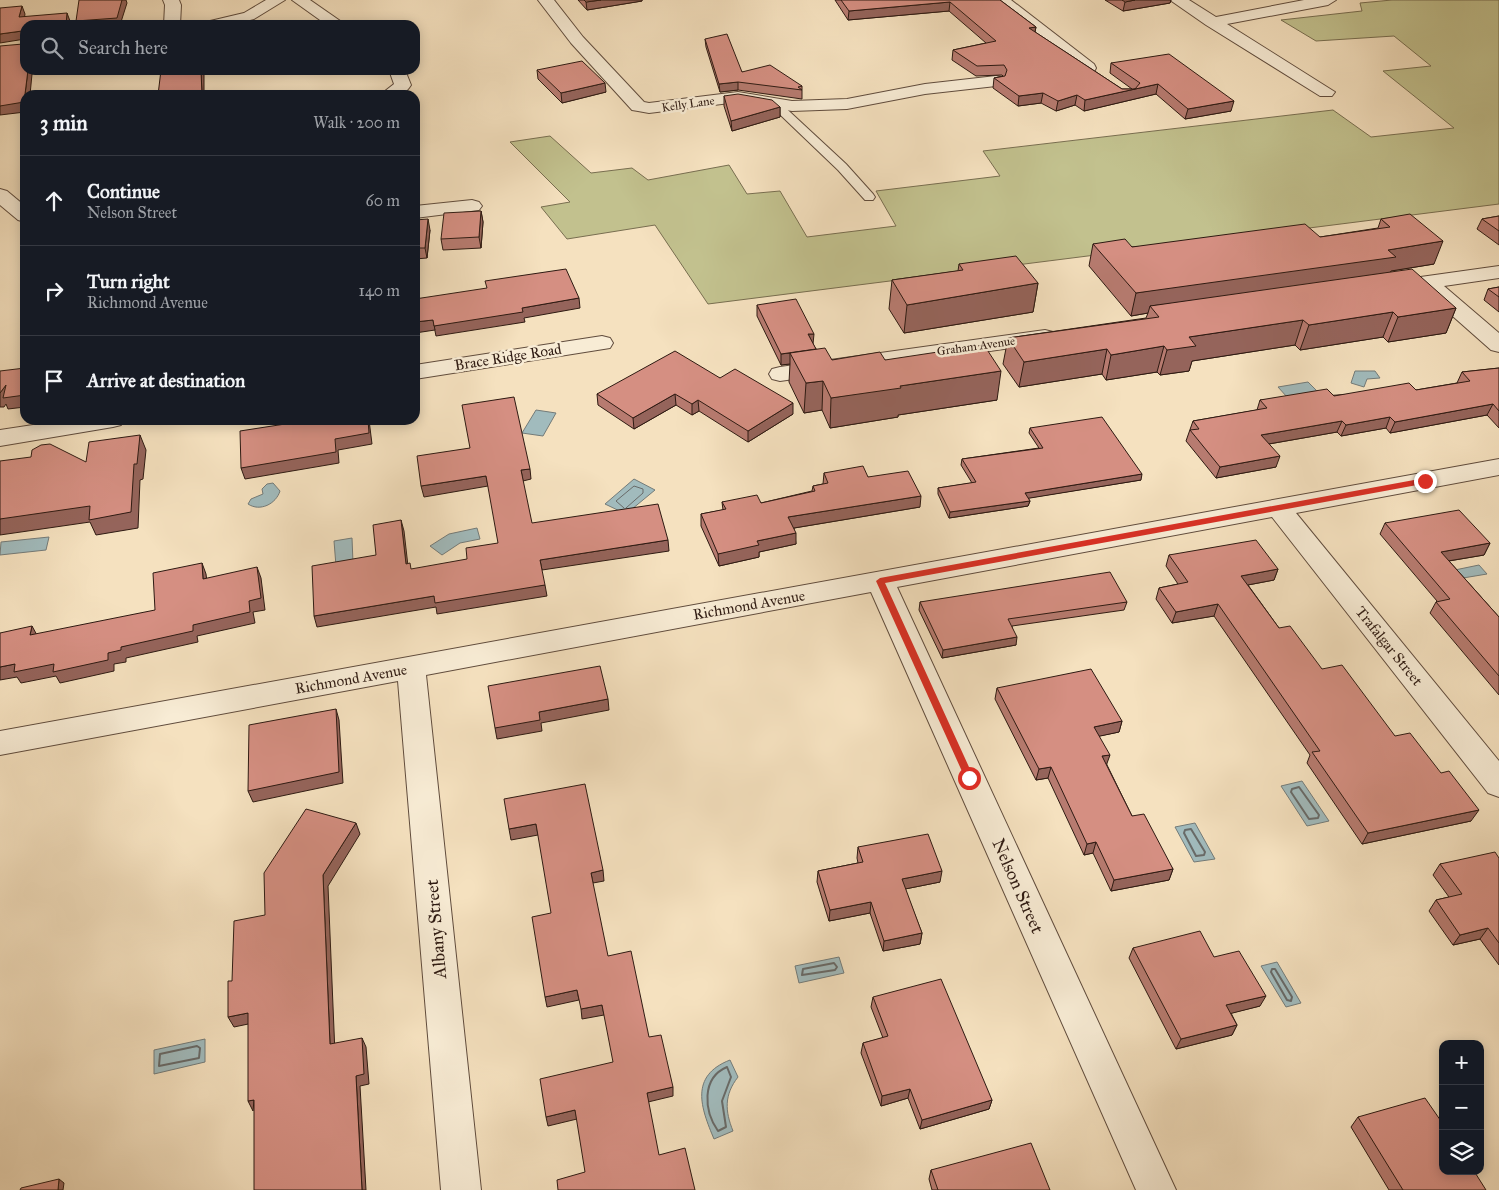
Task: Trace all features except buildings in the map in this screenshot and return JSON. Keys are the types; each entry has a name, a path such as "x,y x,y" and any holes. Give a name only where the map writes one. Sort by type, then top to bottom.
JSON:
{"street":[{"path":"171,0 173,5 172,20"},
{"path":"233,20 249,16 277,0"},
{"path":"300,0 330,20"},
{"name":"Kelly Lane","path":"546,0 576,40 638,106 649,108 668,108 738,97 792,106 847,104 926,90 996,81"},
{"path":"1002,0 1068,54 1105,78"},
{"path":"1178,0 1326,92"},
{"path":"1212,22 1328,0"},
{"path":"396,90 403,85 399,75"},
{"path":"0,195 20,212"},
{"path":"420,211 472,206"},
{"path":"1368,291 1499,272"},
{"path":"1427,282 1499,345"},
{"name":"Graham Avenue","path":"780,374 1064,334"},
{"name":"Brace Ridge Road","path":"420,371 602,342"},
{"path":"0,438 82,425"},
{"name":"Richmond Avenue","path":"0,743 1499,467"},
{"name":"Trafalgar Street","path":"1278,508 1499,784"},
{"name":"Nelson Street","path":"880,581 1156,1190"},
{"name":"Albany Street","path":"411,668 461,1190"}],"lane":[{"path":"773,102 842,167 869,197"}],"shaded area":[{"path":"1392,0 1499,0 1499,204 708,304 655,225 567,239 541,207 570,202 510,142 550,136 591,173 632,168 648,180 729,165 747,194 780,191 807,237 896,226 876,191 1000,176 983,151 1333,110 1371,137 1454,128 1383,71 1431,66 1394,36 1316,41 1281,20 1362,11 1360,3"}],"water":[{"path":"1355,371 1375,371 1380,378 1367,379 1364,387 1351,383"},
{"path":"1308,382 1317,391 1287,397 1278,387"},
{"path":"536,410 556,413 543,436 522,433"},
{"path":"634,479 655,490 626,514 605,504"},
{"path":"273,483 280,491 275,500 262,507 248,504 251,499 263,494 262,489 267,484"},
{"path":"477,528 480,539 460,543 442,555 430,546 449,534"},
{"path":"49,537 46,550 0,555 1,542"},
{"path":"352,538 353,563 336,566 334,541"},
{"path":"1479,565 1487,574 1457,579 1450,571"},
{"path":"1302,781 1329,821 1307,826 1281,786"},
{"path":"1195,823 1215,859 1194,862 1175,827"},
{"path":"839,957 844,973 799,983 795,966"},
{"path":"1277,962 1301,1003 1286,1007 1261,966"},
{"path":"205,1039 205,1062 154,1074 154,1050"},
{"path":"730,1060 738,1077 730,1090 727,1103 728,1117 733,1131 714,1139 705,1116 702,1094 703,1084 708,1075 717,1067"}],"route":[{"path":"969,778 880,581 1425,481"}]}
